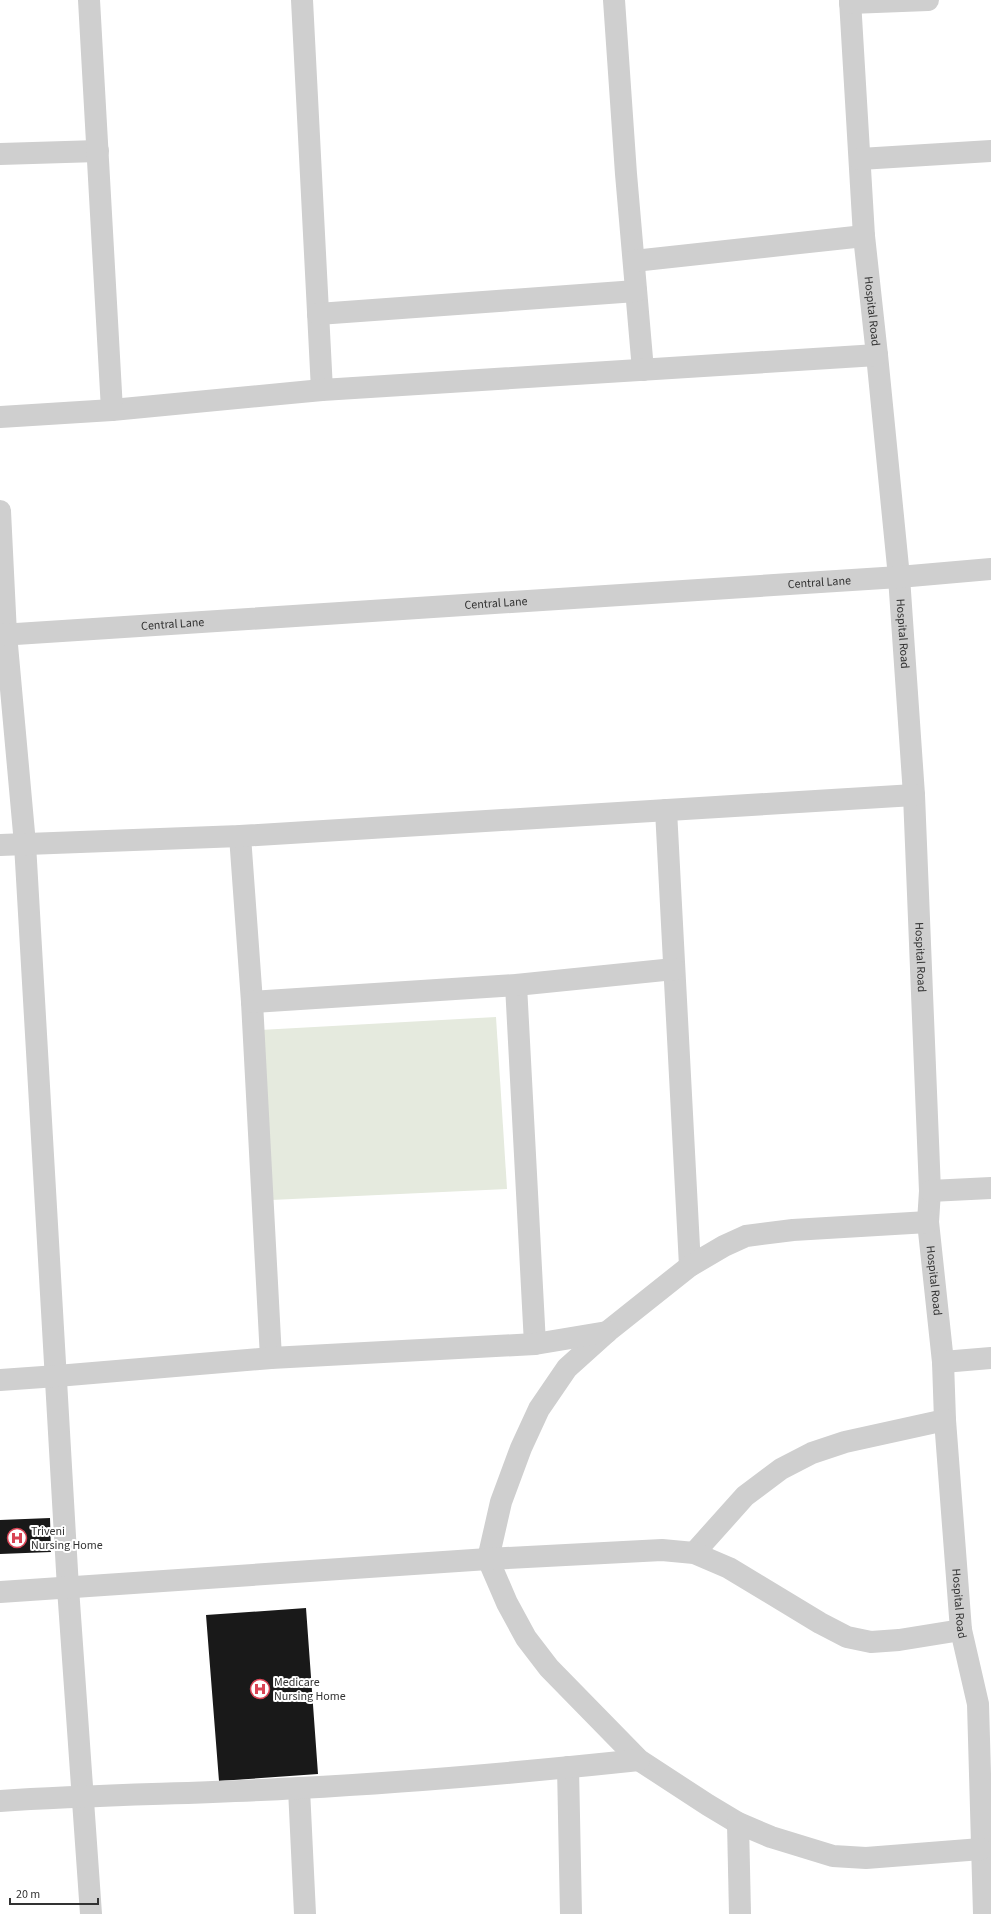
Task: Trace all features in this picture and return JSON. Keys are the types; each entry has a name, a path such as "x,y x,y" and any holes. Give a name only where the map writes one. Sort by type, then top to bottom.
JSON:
{"street":[{"path":"89,0 112,410"},
{"path":"302,0 322,390"},
{"path":"614,0 643,370"},
{"path":"850,2 928,0"},
{"name":"Hospital Road","path":"850,2 864,236 899,577 914,795 930,1191 928,1222 943,1362 944,1420 961,1630 984,1703 981,1849 984,1914"},
{"path":"0,154 98,151"},
{"path":"860,159 991,151"},
{"path":"634,261 864,236"},
{"path":"318,314 636,290"},
{"path":"0,417 112,410 322,390 877,355"},
{"path":"0,511 3,635 25,844 57,1376 68,1588 91,1914"},
{"name":"Central Lane","path":"3,635 899,577 991,569"},
{"path":"0,845 240,836 914,795"},
{"path":"666,810 690,1266"},
{"path":"240,836 252,1002 271,1358"},
{"path":"252,1002 516,985 674,969"},
{"path":"516,985 535,1344"},
{"path":"930,1191 991,1188"},
{"path":"928,1222 793,1230 746,1236 724,1246 690,1266 606,1332 566,1368 539,1409 521,1448 501,1502 488,1559 507,1603 526,1638 549,1668 639,1760 738,1823 771,1837 833,1856 866,1858 981,1849"},
{"path":"0,1380 271,1358 535,1344 606,1332"},
{"path":"943,1362 991,1358"},
{"path":"694,1553 745,1496 787,1466 812,1453 845,1442 944,1420"},
{"path":"0,1592 488,1559 662,1550 694,1553 729,1568 820,1623 847,1637 871,1642 899,1640 961,1630"},
{"path":"0,1801 82,1795 299,1788 639,1760"},
{"path":"568,1767 571,1914"},
{"path":"299,1788 305,1914"},
{"path":"738,1823 740,1914"}],"shaded area":[{"path":"496,1017 507,1189 271,1200 260,1030"}],"building":[{"path":"50,1518 51,1552 0,1554 0,1520"},
{"path":"306,1608 318,1774 219,1781 206,1615"}],"place":[{"name":"Triveni Nursing Home","path":"17,1538"},
{"name":"Medicare Nursing Home","path":"260,1689"}]}
